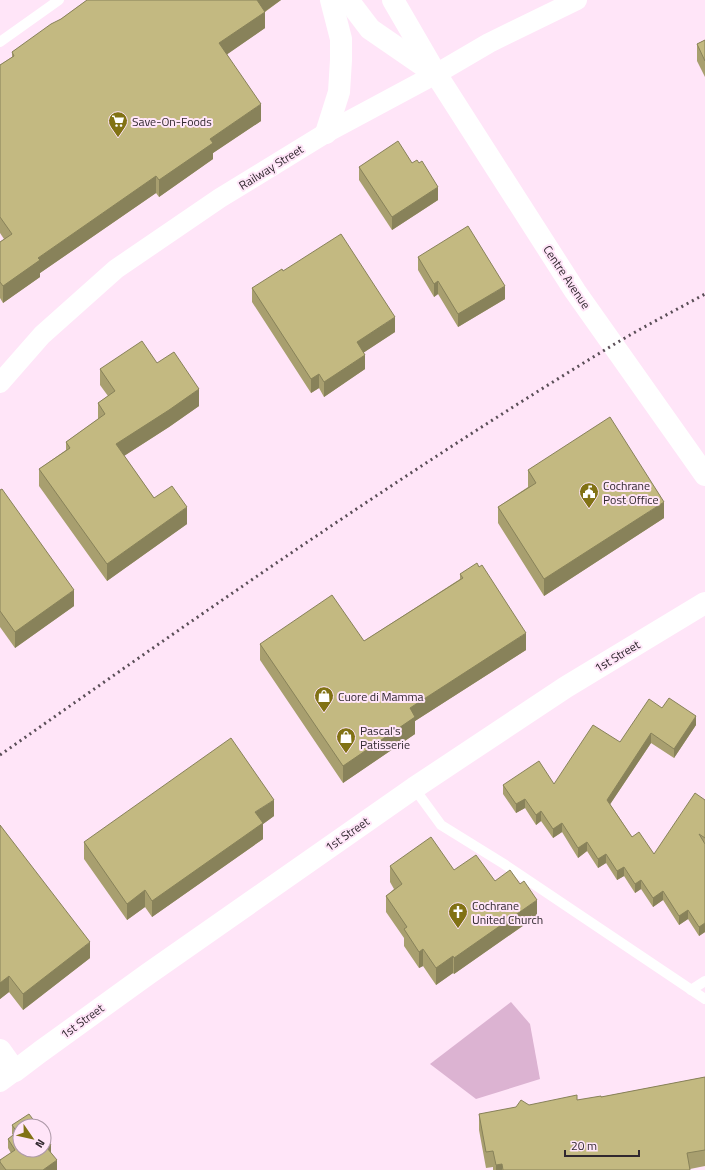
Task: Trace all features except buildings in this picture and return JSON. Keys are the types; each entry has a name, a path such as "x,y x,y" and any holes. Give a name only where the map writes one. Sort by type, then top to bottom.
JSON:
{"street":[{"path":"326,133 339,92 341,60 341,38 331,0"},
{"name":"Centre Avenue","path":"348,0 370,29 436,74"},
{"name":"Centre Avenue","path":"393,0 436,74 574,290 705,475"},
{"name":"Railway Street","path":"0,383 42,335 116,269 220,198 326,133 436,74 489,43 577,0"},
{"name":"1st Street","path":"8,1076 142,978 414,788 566,687 705,603"},
{"path":"0,1050 8,1076"}],"lane":[{"path":"0,42 59,0"},
{"path":"414,788 441,825 504,864 705,999"},
{"path":"691,990 705,981"}],"shaded area":[{"path":"511,1002 530,1024 540,1079 476,1099 430,1064"}],"railway":[{"path":"0,755 151,649 456,443 613,345 705,294"}],"place":[{"name":"Save-On-Foods","path":"118,138"},
{"name":"Cochrane Post Office","path":"589,509"},
{"name":"Cuore di Mamma","path":"324,713"},
{"name":"Pascal's Patisserie","path":"346,754"},
{"name":"Cochrane United Church","path":"458,929"}]}
